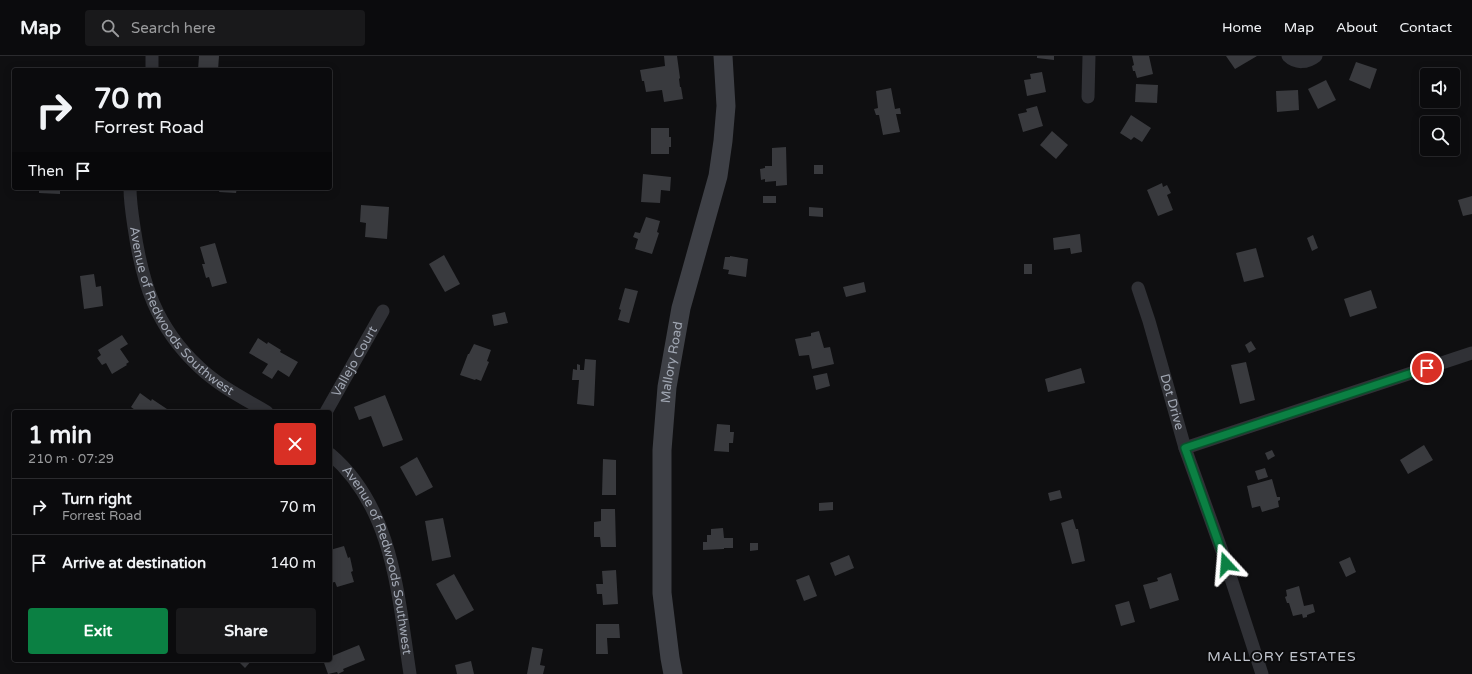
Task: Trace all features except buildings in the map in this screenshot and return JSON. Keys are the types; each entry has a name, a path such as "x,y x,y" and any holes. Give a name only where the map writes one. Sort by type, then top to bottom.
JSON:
{"street":[{"path":"152,56 152,68"},
{"name":"Mallory Road","path":"673,674 662,593 662,450 667,387 681,308 719,169 726,106 723,56"},
{"path":"1088,97 1089,56"},
{"path":"1288,56 1297,61 1303,62 1316,56"},
{"name":"Avenue of Redwoods Southwest","path":"130,190 138,252 147,289 156,311 168,331 199,368 226,388 264,410"},
{"name":"Dot Drive","path":"1138,288 1149,321 1185,448 1223,554 1262,674"},
{"name":"Vallejo Court","path":"327,410 383,311"},
{"path":"1185,448 1472,353"},
{"name":"Avenue of Redwoods Southwest","path":"332,456 353,479 369,503 383,533 394,571 410,674"}],"district":[{"name":"MALLORY ESTATES","path":"1282,656"}],"route":[{"path":"1226,564 1185,448 1427,368"}]}
